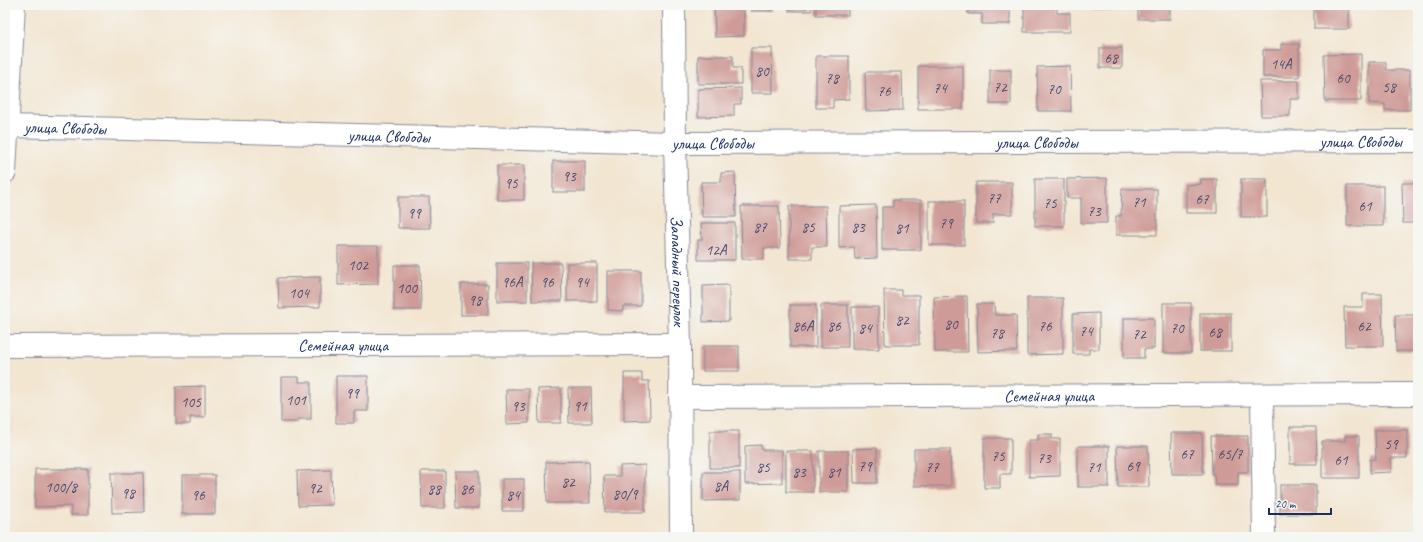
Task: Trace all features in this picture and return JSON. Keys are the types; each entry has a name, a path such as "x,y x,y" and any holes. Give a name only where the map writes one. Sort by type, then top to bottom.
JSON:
{"street":[{"path":"5,172 14,5"},
{"name":"Западный переулок","path":"674,5 675,143 680,344 681,537"},
{"name":"улица Свободы","path":"8,126 675,143 1418,141"},
{"name":"Семейная улица","path":"5,346 680,344"},
{"name":"Семейная улица","path":"680,397 1418,394"},
{"path":"1262,395 1264,537"}],"building":[{"path":"714,5 744,5 744,36 715,37"},
{"path":"751,5 773,5 773,11 751,11"},
{"path":"789,5 811,5 811,11 789,11"},
{"path":"816,5 848,5 848,15 816,15"},
{"path":"925,5 953,5 953,8 925,8"},
{"path":"968,5 1010,5 1010,24 982,24 982,14 968,14"},
{"path":"1024,5 1057,5 1057,13 1070,13 1070,32 1024,32"},
{"path":"1081,5 1112,5 1112,7 1081,7"},
{"path":"1138,5 1170,5 1170,19 1138,19"},
{"path":"1314,5 1349,5 1349,29 1314,29"},
{"path":"1281,44 1299,44 1299,77 1263,77 1263,50 1281,50"},
{"path":"751,48 772,48 773,93 751,93"},
{"path":"1100,48 1122,48 1122,68 1100,68"},
{"path":"1361,54 1361,101 1325,101 1324,55"},
{"path":"698,56 733,56 733,68 741,68 741,84 698,84"},
{"path":"816,56 849,56 849,99 833,100 833,108 816,108"},
{"path":"1369,62 1386,62 1386,70 1410,70 1410,110 1385,110 1385,104 1369,103"},
{"path":"918,66 963,66 963,109 918,109"},
{"path":"1070,66 1071,111 1038,111 1037,67"},
{"path":"990,70 1011,70 1011,104 990,104"},
{"path":"865,72 902,72 903,110 866,111"},
{"path":"1260,81 1299,81 1299,99 1290,99 1290,116 1261,116"},
{"path":"741,88 741,104 734,104 734,116 698,117 698,89"},
{"path":"553,161 585,161 585,192 553,192"},
{"path":"497,165 524,165 524,200 497,200"},
{"path":"735,172 736,217 702,217 701,182 721,182 721,173"},
{"path":"1107,178 1107,223 1081,223 1081,198 1067,198 1067,179"},
{"path":"1035,179 1064,179 1064,226 1035,226"},
{"path":"1201,179 1217,179 1217,213 1186,213 1186,185 1201,184"},
{"path":"1241,179 1267,179 1267,217 1241,217"},
{"path":"976,182 1012,182 1012,214 993,214 993,223 976,223"},
{"path":"1402,183 1418,183 1418,223 1403,223"},
{"path":"1347,186 1383,186 1383,226 1347,226"},
{"path":"1122,189 1157,189 1157,235 1116,235 1116,216 1121,216"},
{"path":"398,197 429,197 430,228 398,228"},
{"path":"893,200 921,200 921,250 882,250 882,207 893,207"},
{"path":"929,201 964,201 964,245 929,245"},
{"path":"876,205 877,258 855,259 854,247 839,248 839,206"},
{"path":"741,206 779,206 780,248 764,248 764,259 742,259"},
{"path":"789,206 826,206 827,247 812,247 812,259 789,259"},
{"path":"701,223 735,223 735,260 698,260 698,240 702,240"},
{"path":"338,246 378,246 378,284 338,285"},
{"path":"497,263 527,263 527,301 497,301"},
{"path":"531,263 561,263 562,301 532,301"},
{"path":"567,263 597,263 597,301 567,301"},
{"path":"394,265 420,265 421,310 394,310"},
{"path":"608,271 641,271 641,306 623,306 623,311 608,310"},
{"path":"320,277 320,307 279,308 278,278"},
{"path":"461,284 488,284 488,315 461,315"},
{"path":"729,285 729,321 703,322 703,286"},
{"path":"884,290 901,290 901,295 919,295 919,345 885,345"},
{"path":"1363,294 1382,294 1383,346 1345,346 1344,307 1363,307"},
{"path":"967,296 968,352 935,352 934,297"},
{"path":"1027,298 1063,298 1063,354 1027,355"},
{"path":"1163,303 1191,303 1191,353 1163,353"},
{"path":"977,304 994,304 995,315 1016,315 1017,351 978,352"},
{"path":"790,305 816,305 816,347 790,347"},
{"path":"821,305 848,305 848,347 821,347"},
{"path":"852,307 878,307 879,349 852,349"},
{"path":"1099,313 1099,349 1089,349 1089,354 1073,354 1073,314"},
{"path":"1200,313 1231,313 1231,351 1200,351"},
{"path":"1395,315 1418,315 1418,351 1396,351"},
{"path":"1124,318 1154,318 1154,349 1144,349 1144,358 1124,358"},
{"path":"703,346 739,346 739,371 703,371"},
{"path":"624,373 642,373 642,381 649,381 650,420 624,421"},
{"path":"336,376 368,376 368,411 354,411 354,423 336,423"},
{"path":"281,377 299,377 299,382 311,382 311,419 298,419 298,422 281,422"},
{"path":"205,386 205,417 190,417 190,424 176,424 176,387"},
{"path":"561,388 561,423 539,423 538,389"},
{"path":"568,388 591,388 592,423 569,423"},
{"path":"506,389 529,389 529,423 507,424"},
{"path":"1290,427 1316,427 1317,464 1290,464"},
{"path":"1375,430 1407,430 1407,458 1391,458 1391,472 1370,473 1370,459 1376,459"},
{"path":"710,431 739,431 739,468 710,468"},
{"path":"1171,433 1202,433 1203,474 1172,474"},
{"path":"1038,434 1052,434 1052,439 1060,439 1060,476 1029,477 1029,440 1038,440"},
{"path":"1211,436 1248,436 1248,472 1238,472 1238,485 1215,485 1214,474 1212,474"},
{"path":"1345,436 1359,436 1359,478 1322,478 1322,441 1345,441"},
{"path":"984,438 1011,438 1011,474 1000,474 1000,488 984,488"},
{"path":"761,445 762,450 782,450 782,483 745,484 745,446"},
{"path":"1078,446 1109,446 1109,487 1078,487"},
{"path":"1117,446 1148,446 1149,487 1118,487"},
{"path":"877,448 877,483 854,483 853,449"},
{"path":"914,449 950,449 951,486 914,486"},
{"path":"786,451 813,451 813,492 786,492"},
{"path":"819,451 848,451 848,492 819,492"},
{"path":"589,461 590,503 547,503 546,462"},
{"path":"645,465 645,512 605,512 604,476 620,476 620,466"},
{"path":"35,469 88,469 88,515 71,515 71,506 35,507"},
{"path":"331,470 332,505 298,506 297,471"},
{"path":"421,471 445,471 445,508 422,508"},
{"path":"455,471 479,471 479,508 456,508"},
{"path":"703,472 740,472 740,500 703,501"},
{"path":"111,473 143,473 144,512 112,513"},
{"path":"182,475 215,475 215,514 182,514"},
{"path":"502,479 524,479 524,511 502,511"},
{"path":"1280,485 1316,485 1316,514 1280,514"}]}
